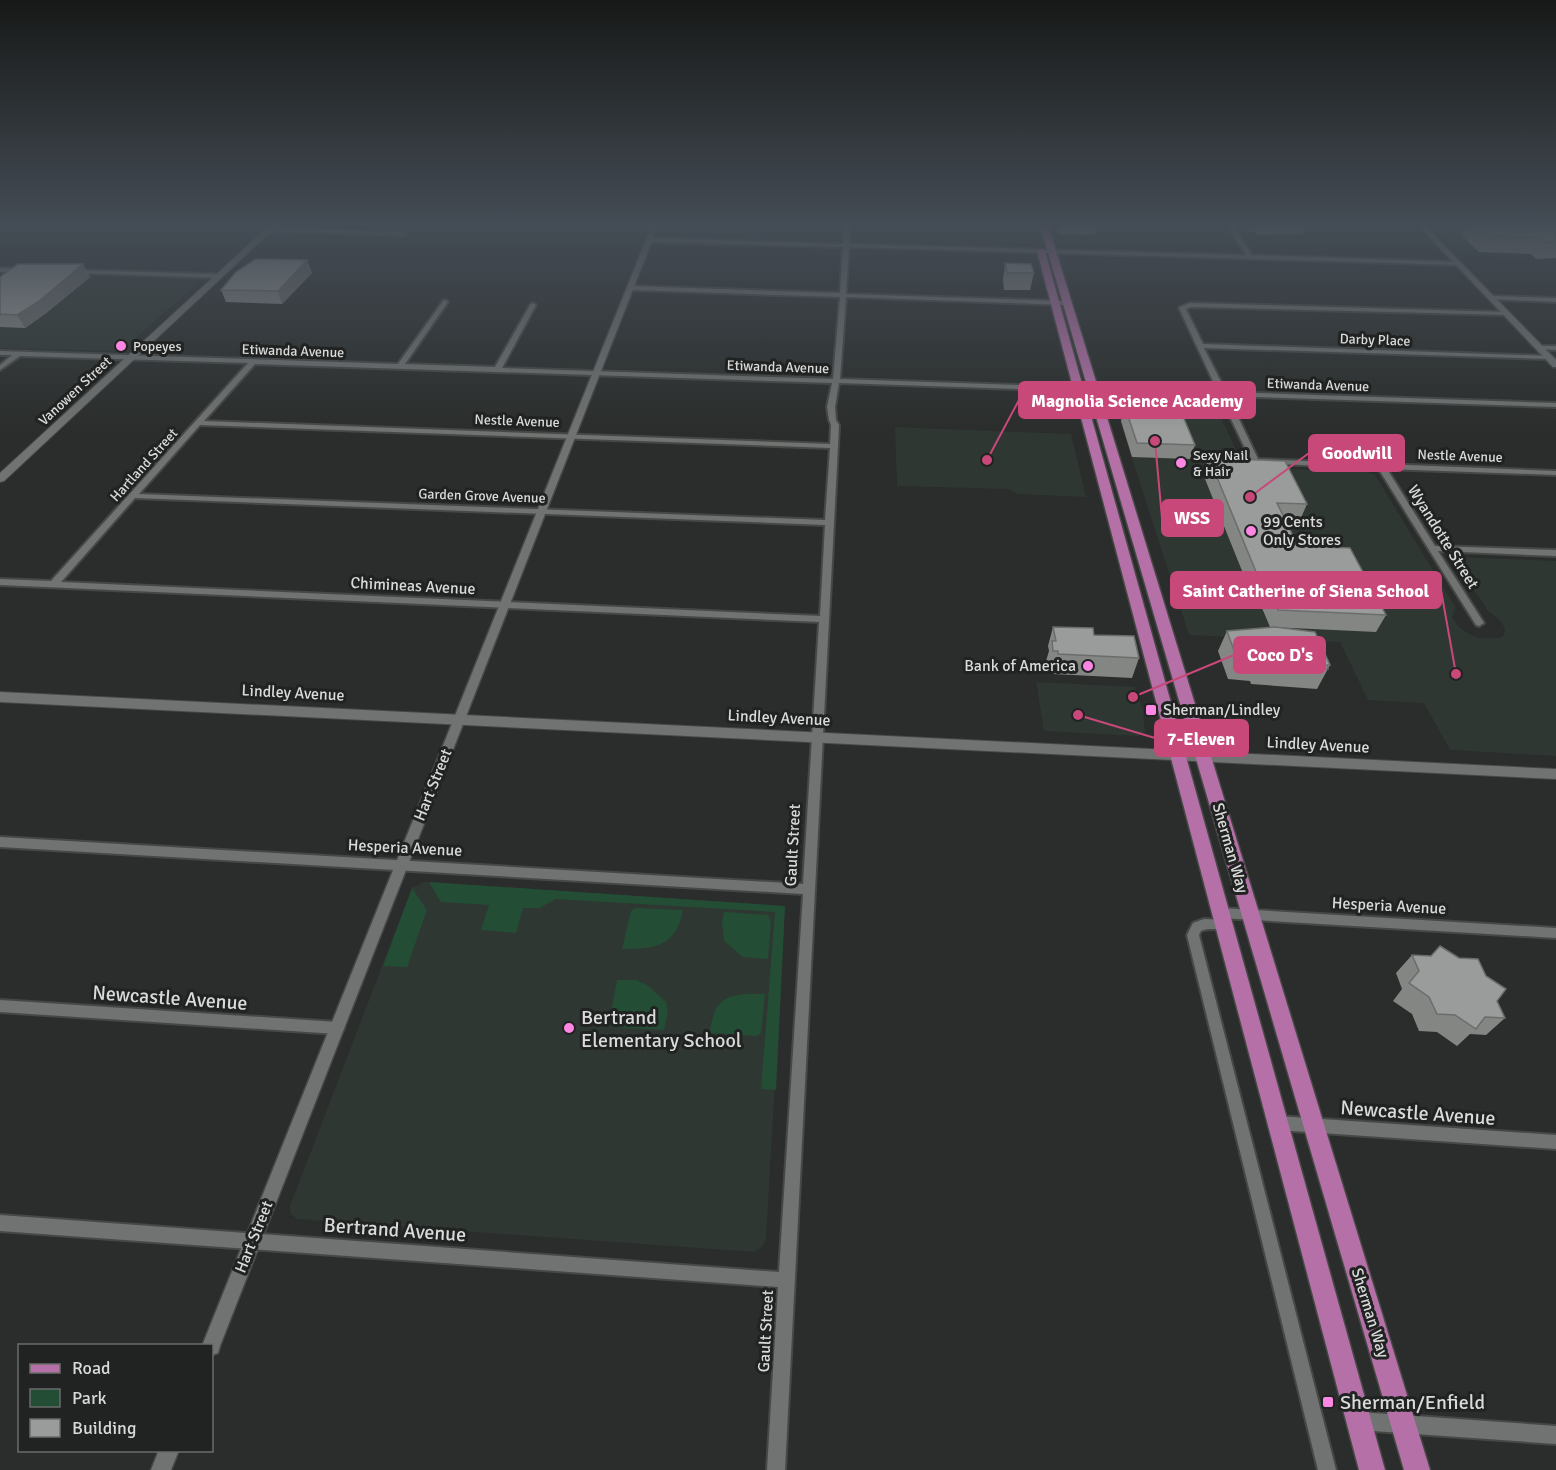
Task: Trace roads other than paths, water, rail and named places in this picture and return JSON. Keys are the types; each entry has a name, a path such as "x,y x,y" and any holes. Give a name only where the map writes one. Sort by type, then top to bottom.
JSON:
{"main road":[{"name":"Vanowen Street","path":"0,479 200,294"},
{"name":"Sherman Way","path":"1053,294 1203,757 1417,1470"},
{"name":"Sherman Way","path":"1064,294 1086,390 1179,756 1372,1470"},
{"name":"Lindley Avenue","path":"0,697 1556,774"}],"street":[{"name":"Hart Street","path":"212,1344 629,294"},
{"path":"829,294 1067,303"},
{"name":"Gault Street","path":"776,1470 830,524 835,425 831,420 843,294"},
{"path":"1487,294 1556,365"},
{"path":"1491,298 1556,300"},
{"path":"400,367 445,302"},
{"path":"497,370 533,305"},
{"path":"1224,394 1183,306 1507,314"},
{"name":"Darby Place","path":"1201,346 1549,357"},
{"path":"1540,348 1556,348"},
{"name":"Etiwanda Avenue","path":"0,353 1556,405"},
{"path":"0,368 18,354"},
{"name":"Hartland Street","path":"53,585 253,362"},
{"name":"Nestle Avenue","path":"1224,394 1256,460 1556,473"},
{"name":"Nestle Avenue","path":"199,423 834,446"},
{"name":"Wyandotte Street","path":"1381,466 1479,623"},
{"name":"Garden Grove Avenue","path":"134,496 830,524"},
{"path":"1432,548 1556,553"},
{"name":"Chimineas Avenue","path":"0,582 824,619"},
{"name":"Hesperia Avenue","path":"0,842 808,888"},
{"name":"Hesperia Avenue","path":"1222,919 1249,915 1556,933"},
{"path":"1222,919 1197,927 1194,935 1327,1470"},
{"name":"Newcastle Avenue","path":"0,1006 337,1028"},
{"name":"Newcastle Avenue","path":"1278,1123 1556,1142"},
{"name":"Bertrand Avenue","path":"0,1223 786,1280"},
{"path":"1359,1420 1556,1435"},
{"path":"161,1470 168,1452"}],"place":[{"name":"Popeyes","path":"121,346"},
{"name":"WSS","path":"1155,441"},
{"name":"Magnolia Science Academy","path":"987,460"},
{"name":"Sexy Nail & Hair","path":"1181,463"},
{"name":"Goodwill","path":"1250,497"},
{"name":"99 Cents Only Stores","path":"1251,531"},
{"name":"Bank of America","path":"1088,666"},
{"name":"Saint Catherine of Siena School","path":"1456,674"},
{"name":"Coco D's","path":"1133,697"},
{"name":"Sherman/Lindley","path":"1151,710"},
{"name":"7-Eleven","path":"1078,715"},
{"name":"Bertrand Elementary School","path":"569,1028"},
{"name":"Sherman/Enfield","path":"1328,1402"}]}
